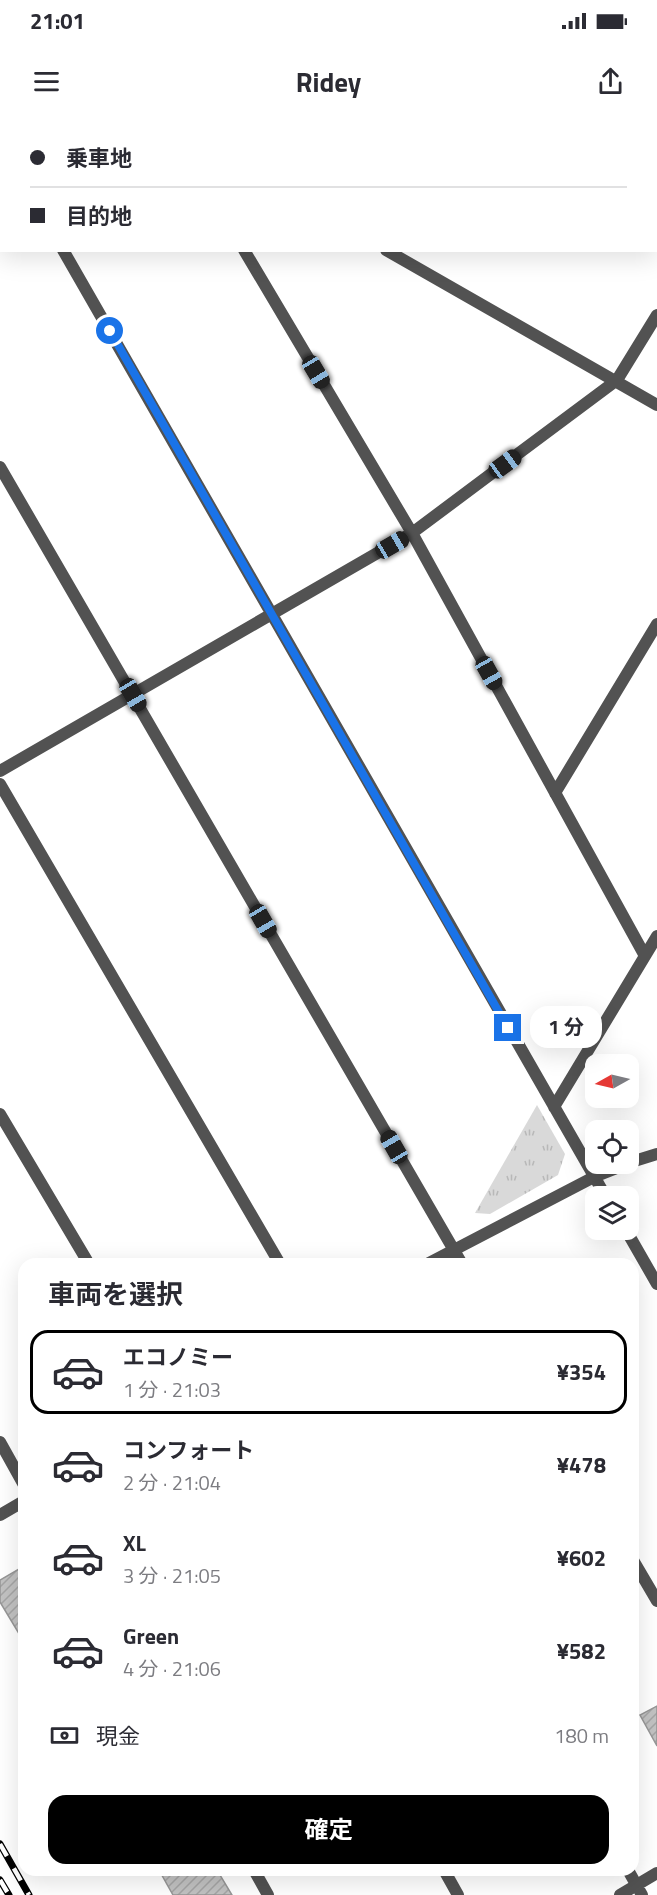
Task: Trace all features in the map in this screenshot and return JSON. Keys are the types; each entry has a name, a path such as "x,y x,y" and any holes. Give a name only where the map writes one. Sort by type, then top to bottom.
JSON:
{"street":[{"path":"64,252 599,1186"},
{"path":"245,252 412,533 645,956"},
{"path":"390,252 617,380 657,405"},
{"path":"0,771 412,533 617,380 657,315"},
{"path":"0,467 458,1258"},
{"path":"555,793 657,624"},
{"path":"0,784 276,1258"},
{"path":"554,1107 657,936"},
{"path":"0,1114 86,1258"},
{"path":"639,1160 657,1154"},
{"path":"437,1258 602,1174"},
{"path":"632,1240 657,1284"},
{"path":"0,1442 18,1474"},
{"path":"0,1515 18,1504"},
{"path":"639,1570 657,1601"},
{"path":"620,1895 639,1890 657,1873"},
{"path":"257,1876 268,1895"},
{"path":"447,1876 458,1895"},
{"path":"631,1876 639,1890"}],"green space":[{"path":"537,1105 565,1154 558,1175 490,1214 475,1213"}],"building":[{"path":"18,1570 18,1632 0,1602 0,1580"},
{"path":"657,1706 657,1746 640,1715"},
{"path":"162,1876 221,1876 232,1895 173,1895"}],"railway":[{"path":"0,1844 18,1876"},
{"path":"18,1876 29,1895"},
{"path":"0,1880 9,1895"}],"route":[{"path":"110,331 508,1028"}]}
